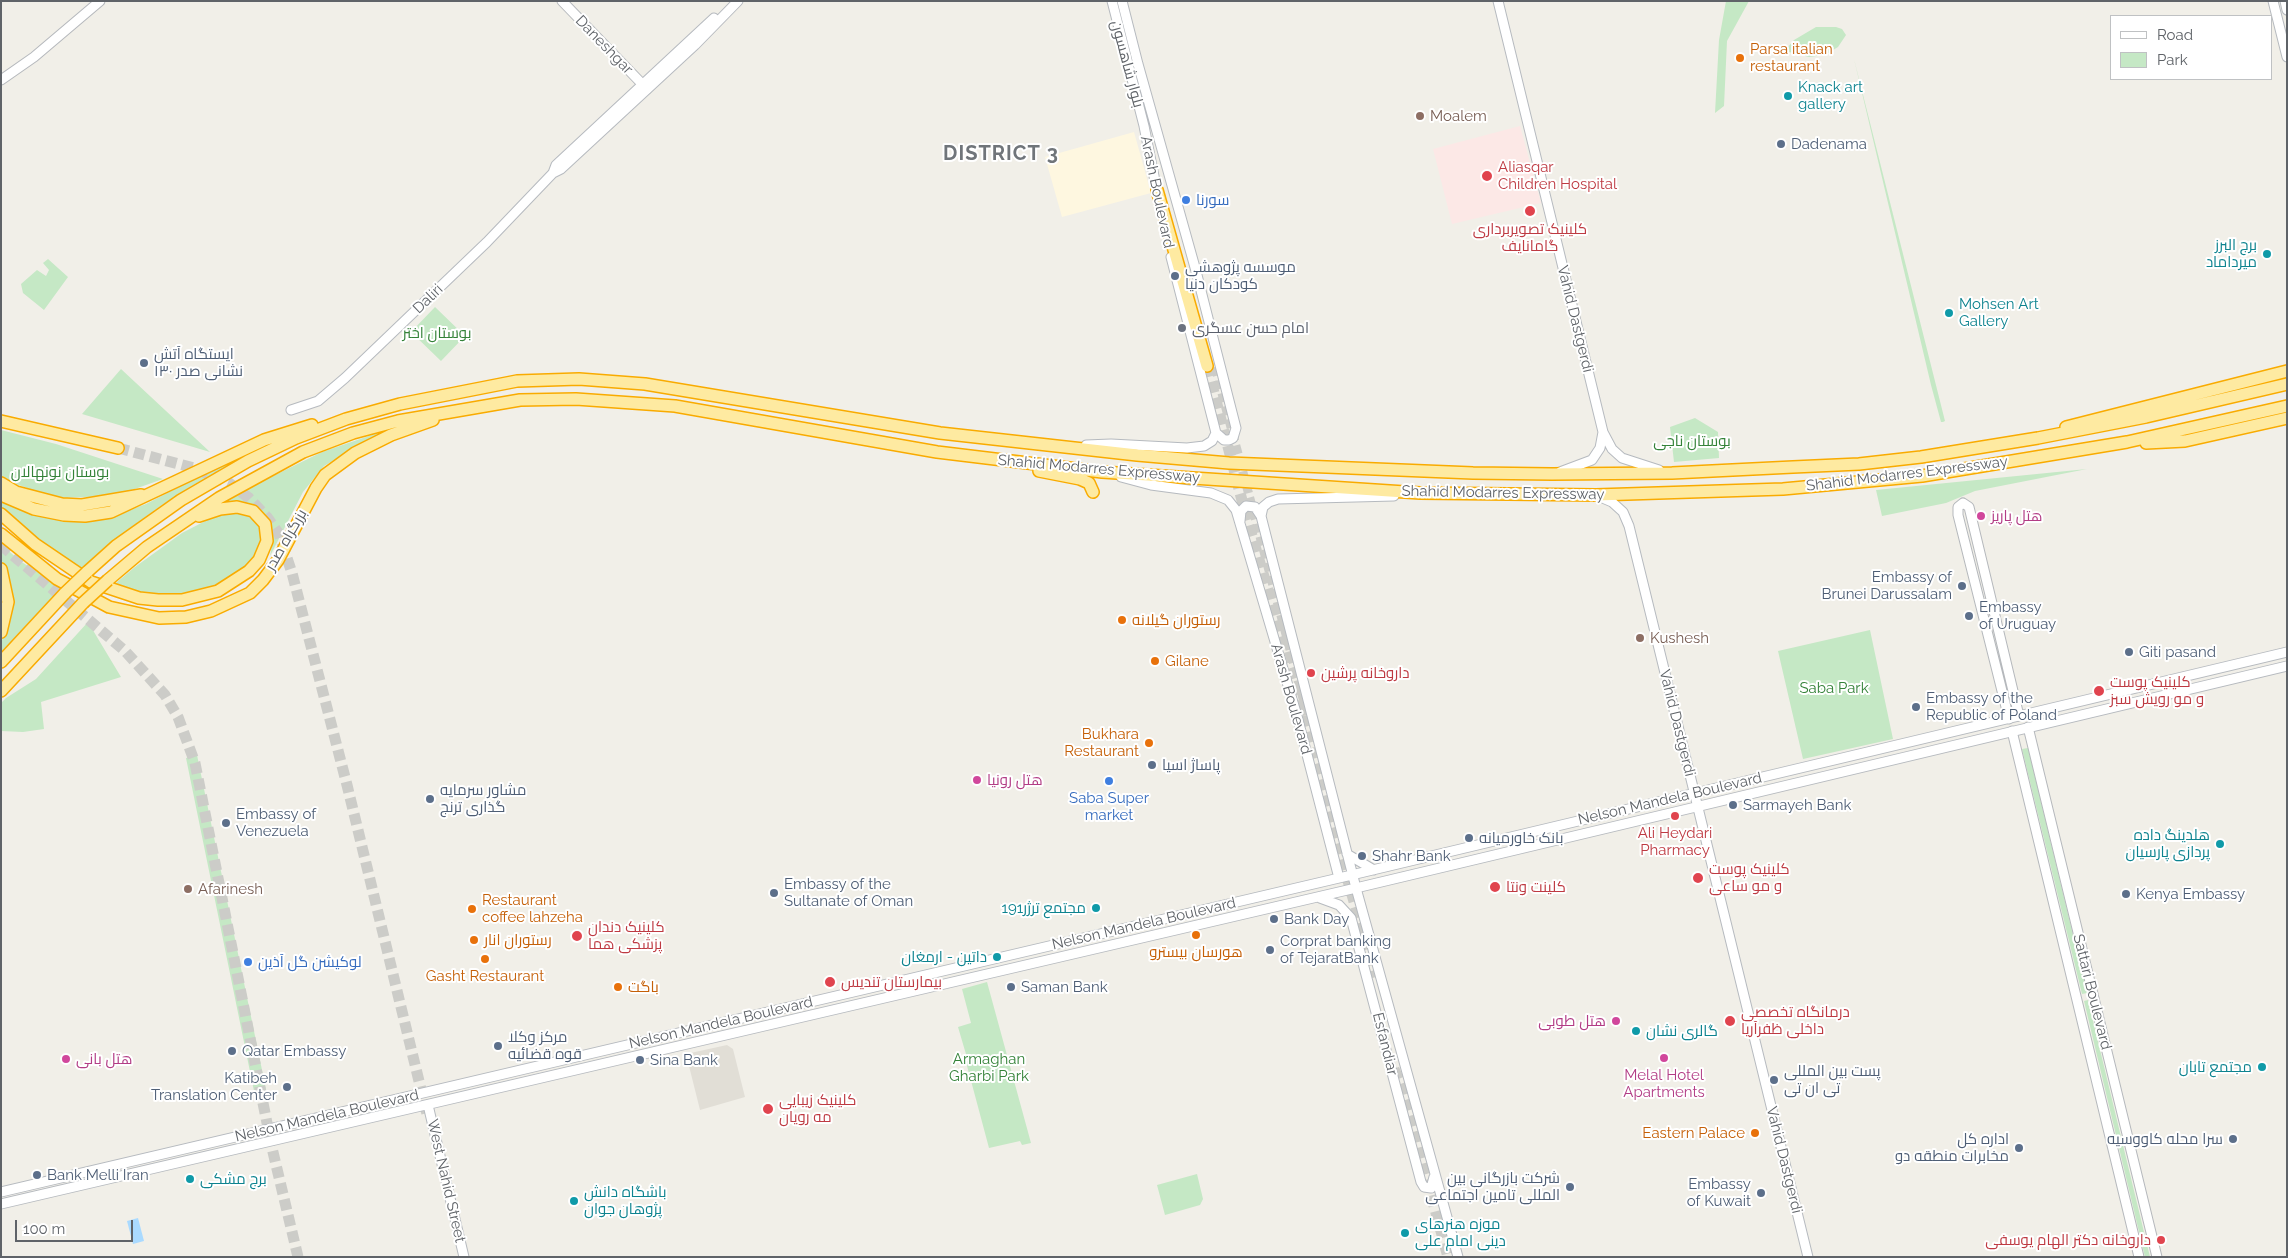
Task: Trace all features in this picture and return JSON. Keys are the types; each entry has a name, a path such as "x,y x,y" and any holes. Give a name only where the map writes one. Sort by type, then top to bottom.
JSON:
{"highway":[{"path":"1157,190 1211,367"},
{"path":"2038,438 2078,422 2287,371"},
{"name":"Shahid Modarres Expressway","path":"1,662 65,593 116,546 182,500 248,461 296,438 346,419 400,404 517,381 579,379 677,388 940,433 1229,463 1473,473 1552,474 1672,473 1859,464 2038,438 2146,417 2287,384"},
{"name":"Shahid Modarres Expressway","path":"1,691 83,603 108,580 176,526 219,498 303,452 353,433 398,421 520,400 548,398 635,402 721,413 937,452 1102,472 1431,494 1596,496 1783,489 1922,476 2127,442 2287,406"},
{"name":"بزرگراه صدر","path":"1,534 57,579 109,607 158,618 186,617 212,611 250,593 266,576 278,560 310,499 325,475 344,460 368,446 455,411"},
{"path":"2127,442 2175,443 2287,418"},
{"path":"1,495 34,509 64,515 85,516 110,512 277,435 315,424 346,419"},
{"path":"1,420 118,448"},
{"path":"1011,461 1032,470 1080,479 1089,484 1094,492"},
{"path":"1,483 16,492 62,504 97,503 155,492"},
{"path":"1,514 35,544 91,582 132,596 158,600 182,600 202,596 234,582 250,571 259,560 267,541 265,524 253,511 236,507 209,512 176,526"},
{"path":"1,568 8,602 1,632"}],"main road":[{"path":"1,80 34,57 100,1"},
{"name":"Daneshgar","path":"562,1 645,86"},
{"name":"Daliri","path":"291,410 318,401 345,378 487,242 553,174 561,169 730,1"},
{"name":"Daliri","path":"645,86 738,1"},
{"name":"بلوار شاهسون","path":"1112,1 1144,126"},
{"name":"بلوار شاهسون","path":"1122,1 1154,123"},
{"name":"Vahid Dastgerdi","path":"1498,1 1603,432 1612,448 1622,458 1672,473"},
{"path":"2273,1 2287,57"},
{"path":"2285,1 2287,10"},
{"name":"Arash Boulevard","path":"1144,126 1177,283 1216,433 1224,440 1229,440 1233,438 1236,428 1196,271 1154,123"},
{"name":"Arash Boulevard","path":"1196,271 1211,367"},
{"path":"1552,474 1592,460 1600,448 1603,432"},
{"path":"1064,447 1111,444 1187,448 1204,446 1212,441 1216,433"},
{"name":"Arash Boulevard","path":"1102,472 1151,485 1220,495 1228,500 1240,521 1297,716 1339,878"},
{"path":"1261,516 1263,508 1269,502 1278,499 1431,494"},
{"name":"Vahid Dastgerdi","path":"1596,496 1612,502 1623,512 1630,526 1808,1257"},
{"path":"2009,719 1958,516 1958,507 1963,503 1969,507 2019,716"},
{"path":"1240,521 1241,511 1246,506 1255,507 1261,516"},
{"name":"Arash Boulevard","path":"1261,516 1356,888"},
{"name":"Nelson Mandela Boulevard","path":"1,1192 1353,875 2287,652"},
{"name":"Nelson Mandela Boulevard","path":"1,1204 1356,888 2287,666"},
{"path":"2006,707 2016,704"},
{"name":"Arash Boulevard","path":"1310,725 1335,820 1343,837"},
{"name":"Sattari Boulevard","path":"2028,727 2157,1257"},
{"name":"Sattari Boulevard","path":"2012,731 2138,1257"},
{"path":"1951,732 1955,745"},
{"path":"2016,749 2026,744 2033,746"},
{"path":"1347,854 1374,870"},
{"name":"Esfandiar","path":"1356,888 1458,1257"},
{"name":"Esfandiar","path":"1317,897 1339,905 1351,918 1418,1173 1424,1187 1431,1188 1435,1173"},
{"name":"West Nahid Street","path":"428,1105 464,1257"},
{"path":"79,1174 82,1185"},
{"name":"Esfandiar","path":"1453,1257 1455,1245"}],"shaded area":[{"name":"Aliasqar Children Hospital","path":"1520,126 1541,203 1452,224 1433,149"},
{"path":"1134,132 1151,193 1062,217 1045,157"},
{"path":"727,1045 733,1049 745,1097 700,1110 686,1054"}],"green space":[{"path":"1726,1 1749,1 1727,41 1724,106 1715,113 1719,40"},
{"path":"1816,27 1836,27 1842,29 1846,35 1838,47 1825,55 1809,57 1789,52 1787,48 1794,40"},
{"path":"1854,59 1945,421 1943,422 1941,422 1931,385"},
{"path":"48,259 68,277 44,310 23,293 21,284 37,270 46,276 49,270 43,263"},
{"name":"بوستان اختر","path":"435,307 465,336 441,361 411,332"},
{"path":"121,369 210,452 82,414"},
{"name":"بوستان ناجی","path":"1695,418 1718,432 1719,458 1674,462 1670,427"},
{"path":"410,422 373,437 324,466 303,492 270,556 273,539 270,524 259,509 244,504 218,503 322,452"},
{"name":"بوستان نونهالان","path":"1,430 56,444 163,479 115,496 56,498 10,482 1,476"},
{"path":"266,447 193,485 159,507 114,540 79,572 1,507 1,499 78,521 103,520 146,504 208,472"},
{"path":"2087,469 1975,491 1946,503 1882,516 1876,490"},
{"path":"234,513 246,515 257,523 261,532 261,543 257,556 250,564 221,585 175,597 143,594 111,587 182,533 213,517"},
{"path":"1,544 20,561 62,587 1,652 1,642 4,636 7,573 1,559"},
{"path":"88,622 121,677 41,702 44,729 23,732 1,731 1,703 36,679"},
{"name":"Saba Park","path":"1870,630 1893,739 1803,759 1778,651"},
{"path":"2028,748 2087,993 2082,994 2022,749"},
{"path":"197,755 268,1099 256,1101 186,758"},
{"name":"Armaghan Gharbi Park","path":"987,982 1031,1143 1022,1145 1020,1141 989,1148 958,1027 971,1023 962,989"},
{"path":"2088,1000 2150,1257 2145,1257 2084,1001"},
{"path":"1197,1174 1203,1199 1200,1205 1165,1215 1157,1185"}],"water":[{"path":"138,1218 144,1241 133,1244 127,1221"}],"tunnel":[{"path":"1207,366 1245,512 1302,706 1346,874 1376,977"},
{"path":"1215,367 1310,725"},
{"path":"118,448 194,468 229,483 249,498 267,517 279,534 292,573 347,785 427,1114"},
{"path":"1,545 125,651 165,695 178,717 195,763 272,1148 298,1257"},
{"path":"1394,1069 1402,1088 1448,1257"}],"place":[{"name":"Parsa italian restaurant","path":"1740,58"},
{"name":"Knack art gallery","path":"1788,96"},
{"name":"Moalem","path":"1420,116"},
{"name":"Dadenama","path":"1781,144"},
{"name":"Aliasqar Children Hospital","path":"1487,176"},
{"name":"سورنا","path":"1186,200"},
{"name":"کلینیک تصویربرداری گامانایف","path":"1530,211"},
{"name":"برج البرز میرداماد","path":"2267,254"},
{"name":"موسسه پژوهشی کودکان دنیا","path":"1175,276"},
{"name":"Mohsen Art Gallery","path":"1949,313"},
{"name":"امام حسن عسگری","path":"1182,328"},
{"name":"ایستگاه آتش نشانی صدر ۱۳۰","path":"144,363"},
{"name":"هتل پاریز","path":"1981,516"},
{"name":"Embassy of Brunei Darussalam","path":"1962,586"},
{"name":"Embassy of Uruguay","path":"1969,616"},
{"name":"رستوران گیلانه","path":"1122,620"},
{"name":"Kushesh","path":"1640,638"},
{"name":"Giti pasand","path":"2129,652"},
{"name":"Gilane","path":"1155,661"},
{"name":"داروخانه پرشین","path":"1311,673"},
{"name":"کلینیک پوست و مو رویش سبز","path":"2099,691"},
{"name":"Embassy of the Republic of Poland","path":"1916,707"},
{"name":"Bukhara Restaurant","path":"1149,743"},
{"name":"پاساژ اسیا","path":"1152,765"},
{"name":"هتل رونیا","path":"977,780"},
{"name":"Saba Super market","path":"1109,781"},
{"name":"مشاور سرمایه گذاری ترنج","path":"430,799"},
{"name":"Sarmayeh Bank","path":"1733,805"},
{"name":"Ali Heydari Pharmacy","path":"1675,816"},
{"name":"Embassy of Venezuela","path":"226,823"},
{"name":"بانک خاورمیانه","path":"1469,838"},
{"name":"هلدینگ داده پردازی پارسیان","path":"2220,844"},
{"name":"Shahr Bank","path":"1362,856"},
{"name":"کلینیک پوست و مو ساعی","path":"1698,878"},
{"name":"کلینت ونتا","path":"1495,887"},
{"name":"Afarinesh","path":"188,889"},
{"name":"Embassy of the Sultanate of Oman","path":"774,893"},
{"name":"Kenya Embassy","path":"2126,894"},
{"name":"مجتمع ترژر191","path":"1096,908"},
{"name":"Restaurant coffee lahzeha","path":"472,909"},
{"name":"Bank Day","path":"1274,919"},
{"name":"هورسان بیسترو","path":"1196,935"},
{"name":"کلینیک دندان پزشکی هما","path":"577,936"},
{"name":"رستوران انار","path":"474,940"},
{"name":"Corprat banking of TejaratBank","path":"1270,950"},
{"name":"داتین - ارمغان","path":"997,957"},
{"name":"Gasht Restaurant","path":"485,959"},
{"name":"لوکیشن گل آذین","path":"248,962"},
{"name":"بیمارستان تندیس","path":"830,982"},
{"name":"باگت","path":"618,987"},
{"name":"Saman Bank","path":"1011,987"},
{"name":"هتل طوبی","path":"1616,1021"},
{"name":"درمانگاه تخصصی داخلی ظفرآریا","path":"1730,1021"},
{"name":"گالری نشان","path":"1636,1031"},
{"name":"مرکز وکلا قوه قضائیه","path":"498,1046"},
{"name":"Qatar Embassy","path":"232,1051"},
{"name":"Melal Hotel Apartments","path":"1664,1058"},
{"name":"هتل بانی","path":"66,1059"},
{"name":"Sina Bank","path":"640,1060"},
{"name":"مجتمع تابان","path":"2262,1067"},
{"name":"پست بین المللی تی ان تی","path":"1774,1080"},
{"name":"Katibeh Translation Center","path":"287,1087"},
{"name":"کلینیک زیبایی مه رویان","path":"768,1109"},
{"name":"Eastern Palace","path":"1755,1133"},
{"name":"سرا محله کاووسیه","path":"2233,1139"},
{"name":"اداره کل مخابرات منطقه دو","path":"2019,1148"},
{"name":"Bank Melli Iran","path":"37,1175"},
{"name":"برج مشکی","path":"190,1179"},
{"name":"شرکت بازرگانی بین المللی تامین اجتماعی","path":"1570,1187"},
{"name":"Embassy of Kuwait","path":"1761,1193"},
{"name":"باشگاه دانش پژوهان جوان","path":"574,1201"},
{"name":"موزه هنرهای دینی امام علی","path":"1405,1233"},
{"name":"داروخانه دکتر الهام یوسفی","path":"2161,1240"}],"district":[{"name":"DISTRICT 3","path":"1001,154"}]}
